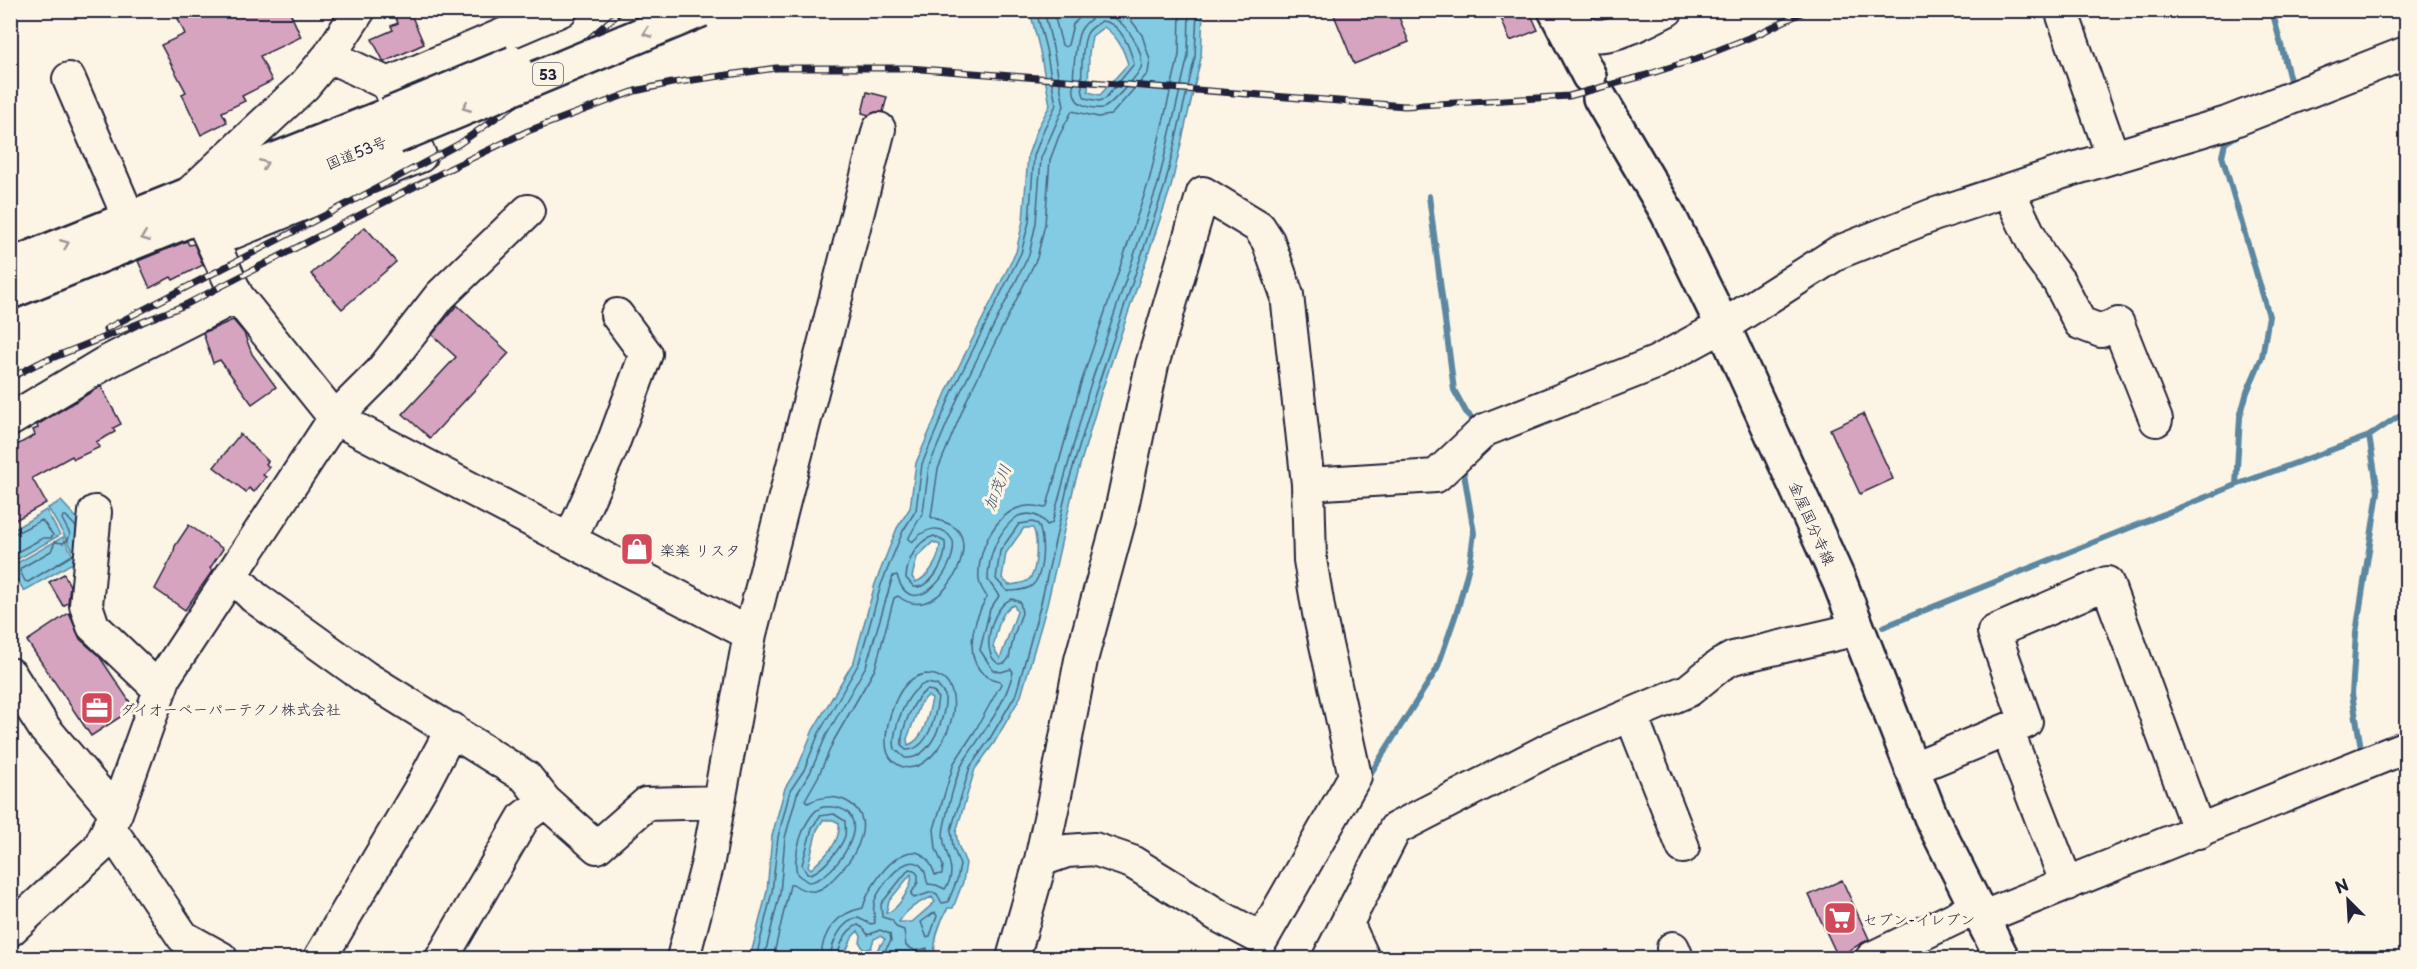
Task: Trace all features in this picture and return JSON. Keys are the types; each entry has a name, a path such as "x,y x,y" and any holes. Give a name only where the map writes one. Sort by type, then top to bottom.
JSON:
{"main road":[{"name":"国道53号","path":"10,292 200,217 390,112 640,10"},
{"name":"国道53号","path":"390,112 701,10"},
{"name":"金屋国分寺線","path":"1555,10 1594,87 1667,212 1724,326 1840,583 1911,769 1941,839 2002,958"},
{"name":"国道53号","path":"10,266 129,218 200,217"}],"street":[{"path":"200,217 329,56 359,10"},
{"path":"390,112 561,10"},
{"path":"1571,10 1583,30 1594,35 1623,30 1667,10"},
{"path":"2061,10 2113,157"},
{"path":"1308,484 1436,476 1485,430 1655,363 1724,326 1833,254 1933,215 2008,190 2227,123 2406,53"},
{"path":"200,217 420,156 390,112 329,56"},
{"path":"69,79 129,218"},
{"path":"683,958 707,866 750,634 879,129"},
{"path":"2008,190 2039,255 2059,282 2080,323 2101,331 2118,324 2156,420"},
{"path":"1012,958 1041,860 1081,660 1119,520 1152,364 1203,193 1259,227 1265,234 1287,295 1308,484 1312,571 1355,776 1258,949 1219,916 1132,862 1094,849 1067,851 1041,860"},
{"path":"10,930 99,848 113,820 165,676 334,418 380,373 440,296 528,211"},
{"path":"200,217 237,296 334,418 750,634"},
{"path":"10,420 105,363 237,296"},
{"path":"570,540 612,446 646,354 617,315"},
{"path":"95,512 86,604 93,626 160,690"},
{"path":"232,575 254,597 365,677 526,777 545,801 597,847 646,804 719,802"},
{"path":"1911,769 2026,722 1994,632 2107,584 2199,832"},
{"path":"1329,958 1395,829 1551,749 1689,690 1720,665 1733,658 1857,629"},
{"path":"10,674 45,729 113,820 183,937 221,958"},
{"path":"1631,715 1683,847"},
{"path":"320,958 423,784 452,729"},
{"path":"2007,730 2067,884"},
{"path":"1872,958 1979,913 2067,884 2199,832 2406,747"},
{"path":"442,958 524,817 545,801"},
{"path":"1347,923 1363,958"}],"water":[{"name":"加茂川","path":"1030,11 1203,11 1201,58 1171,187 1101,393 1074,486 1047,605 1021,696 994,743 975,769 956,832 958,845 966,863 963,882 953,908 948,908 942,920 936,939 934,958 871,958 885,939 880,936 874,939 871,948 864,950 858,931 853,936 843,958 750,958 767,891 772,836 785,788 798,767 813,730 854,661 875,584 897,528 910,508 916,463 948,388 1016,252 1023,221 1028,155 1038,127 1050,105","holes":["1104,27 1119,43 1128,64 1100,95 1088,92 1092,36","1024,528 1033,528 1036,555 1031,576 1024,582 1009,585 1002,578 1006,553","933,542 940,545 936,561 929,571 916,582 912,577 917,557","1014,605 1017,612 1000,659 993,647 999,623 1005,612","928,696 932,699 922,732 914,742 908,745 907,739 921,702","823,820 833,820 839,823 837,837 831,849 811,869 808,866 817,830","911,874 910,884 904,896 891,911 886,913 889,901","932,897 935,902 912,922 899,922 909,910"]},
{"path":"61,501 86,528 78,559 48,508"},
{"path":"46,510 60,535 11,563 11,531"},
{"path":"63,537 76,561 24,591 10,567"}],"building":[{"path":"174,10 289,10 301,37 260,56 272,81 242,96 245,101 222,112 227,122 201,135 182,94 186,92 161,45 185,34"},
{"path":"392,10 409,10 424,44 384,62 372,39 393,30 391,26 398,23"},
{"path":"1332,10 1396,10 1409,42 1354,64"},
{"path":"1498,10 1529,10 1538,30 1510,41"},
{"path":"867,92 887,97 883,112 869,115 862,113"},
{"path":"365,227 396,262 342,309 311,274"},
{"path":"187,241 189,245 194,244 203,265 173,280 171,277 150,288 138,261"},
{"path":"457,305 509,353 430,438 403,414 456,357 432,335"},
{"path":"233,320 244,333 252,354 276,387 252,404 220,360 213,363 203,333"},
{"path":"101,386 121,424 113,428 115,432 96,442 100,447 74,459 72,456 32,478 46,503 10,523 10,449 35,435 33,430 38,428 37,425"},
{"path":"1863,414 1893,479 1860,494 1830,429"},
{"path":"240,434 268,461 266,464 269,467 263,475 266,477 254,492 249,488 246,492 214,467"},
{"path":"189,525 223,549 210,568 213,570 185,610 155,589 173,555 175,546"},
{"path":"64,574 70,586 68,603 63,606 49,582"},
{"path":"69,613 80,639 99,656 134,708 91,736 27,641"},
{"name":"セブン-イレブン","path":"1842,880 1869,939 1838,957 1809,895"}],"waterway":[{"path":"2272,10 2292,88"},
{"path":"1883,627 2236,485 2240,417 2247,392 2262,357 2269,316 2222,156 2225,143 2238,135"},
{"path":"1429,196 1454,390 1466,412 1479,425"},
{"path":"2236,485 2369,436 2406,411"},
{"path":"2364,753 2362,754 2352,694 2356,633 2378,492 2369,436"},
{"path":"1367,779 1437,669 1458,608 1470,562 1474,533 1464,473"}],"railway":[{"path":"106,329 459,144 514,105 622,10"},
{"path":"37,364 185,305 449,169 528,131 635,91 672,83 776,68 908,68 1405,106 1569,96 1696,59 1756,35 1807,10"},
{"path":"10,378 45,360"}],"place":[{"name":"楽楽 リスタ","path":"637,549"},
{"name":"ダイオーペーパーテクノ株式会社","path":"97,708"},
{"name":"セブン-イレブン","path":"1840,918"}]}
